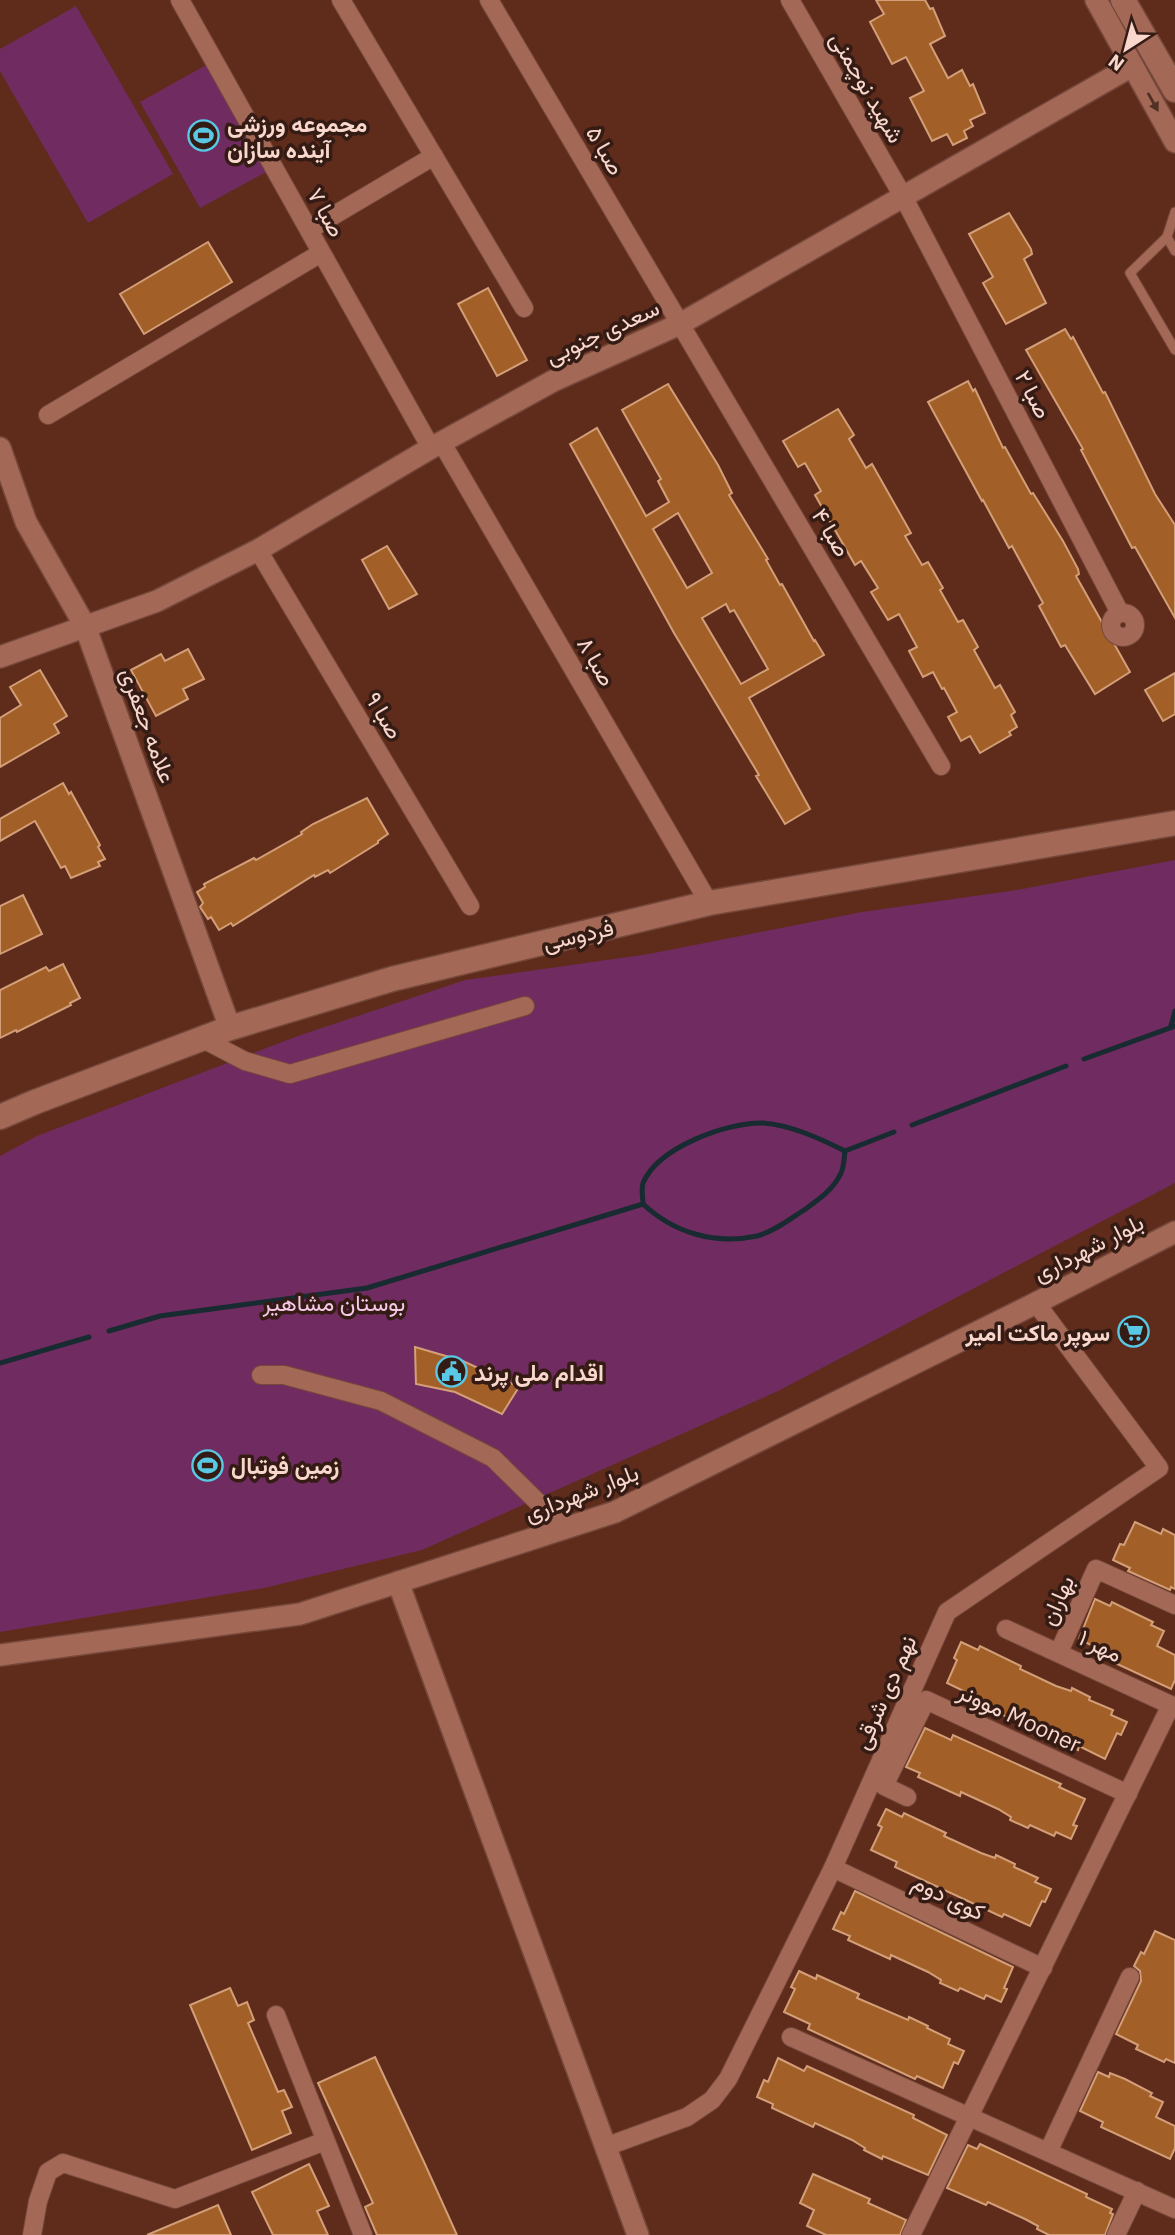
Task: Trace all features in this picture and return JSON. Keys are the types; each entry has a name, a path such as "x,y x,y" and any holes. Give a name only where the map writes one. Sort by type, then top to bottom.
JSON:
{"main road":[{"path":"1123,0 1175,90"},
{"name":"فردوسی","path":"0,1117 230,1028 392,978 709,903 1175,823"}],"street":[{"name":"صبا ۷","path":"180,0 321,253 436,445"},
{"path":"341,0 524,308"},
{"name":"صبا ۵","path":"489,0 680,324"},
{"name":"شهید نوچمنی","path":"790,0 904,198"},
{"path":"1096,0 1175,142"},
{"name":"سعدی جنوبی","path":"0,657 157,601 258,550 436,445 553,381 680,324 1132,66"},
{"path":"309,230 434,156"},
{"name":"صبا ۲","path":"904,198 1120,613"},
{"path":"48,415 321,253"},
{"name":"صبا ۴","path":"680,324 941,766"},
{"name":"صبا ۸","path":"436,445 709,903"},
{"name":"علامه جعفری","path":"0,448 26,522 85,626 230,1028"},
{"name":"صبا ۹","path":"258,550 470,906"},
{"path":"203,1039 244,1061 290,1074 525,1006"},
{"name":"بلوار شهرداری","path":"0,1655 300,1614 615,1512 1175,1232"},
{"name":"نهم دی شرقی","path":"605,2147 687,2117 712,2100 728,2080 833,1868 947,1612 1167,1473 1036,1303"},
{"path":"261,1375 284,1375 311,1381 381,1401 406,1413 494,1458 564,1528"},
{"name":"بهاران","path":"1059,1652 1096,1569 1175,1605"},
{"path":"397,1582 638,2235"},
{"name":"مهر ۱","path":"1006,1629 1173,1706"},
{"name":"موونر Mooner","path":"907,1797 884,1786 926,1700 1128,1794"},
{"path":"911,2235 1173,1706"},
{"name":"کوی دوم","path":"833,1868 1043,1968"},
{"path":"1048,2152 1130,1977"},
{"path":"275,2015 363,2235"},
{"path":"791,2037 1175,2209"},
{"path":"32,2235 38,2201 48,2172 63,2163 174,2199 326,2141"},
{"path":"1116,2235 1137,2191"}],"lane":[{"path":"1175,212 1167,237 1130,273 1175,350"},
{"path":"1167,237 1175,251"}],"green space":[{"path":"76,6 173,174 88,223 0,71 0,49"},
{"name":"مجموعه ورزشی آینده سازان","path":"208,64 268,171 200,208 140,102"},
{"name":"بوستان مشاهیر","path":"1175,860 1175,1183 778,1391 422,1550 264,1588 0,1632 0,1156 37,1136 298,1036 465,980 649,954 862,912 1017,890"}],"building":[{"path":"876,0 925,0 930,9 933,8 945,36 930,44 948,78 962,70 970,86 973,84 985,113 970,120 973,126 964,131 967,138 953,145 947,134 932,141 910,98 924,91 906,57 892,64 870,22 884,14"},
{"path":"1009,213 1031,249 1032,254 1024,259 1046,303 1006,324 983,283 993,277 969,234"},
{"path":"208,242 232,282 144,334 120,294"},
{"path":"488,288 527,360 497,376 458,304"},
{"path":"1065,329 1071,339 1073,337 1103,393 1105,392 1155,494 1175,525 1175,618 1135,547 1132,548 1081,450 1083,449 1026,350"},
{"path":"968,381 973,391 975,389 1003,448 1005,447 1031,494 1033,493 1063,541 1078,569 1079,574 1076,576 1130,672 1095,694 1065,645 1061,647 1039,606 1043,603 1012,546 1009,548 982,501 928,402"},
{"path":"668,384 718,465 732,493 729,495 768,559 766,560 780,585 782,584 824,655 749,698 810,809 785,824 756,776 759,775 674,633 570,444 597,428 646,516 669,502 658,481 661,479 622,410","holes":["678,513 712,573 687,588 653,529","726,604 730,612 734,610 768,669 741,684 702,618"]},
{"path":"838,409 854,435 849,439 866,468 872,464 911,533 905,536 922,565 928,562 958,622 963,620 978,647 974,650 995,688 1000,685 1015,712 1011,715 1017,727 1009,732 1011,735 980,753 970,736 961,741 948,717 957,712 944,688 942,689 933,672 923,677 909,651 917,647 899,614 888,620 871,592 878,588 861,561 855,565 815,495 821,491 805,463 798,467 783,441"},
{"path":"387,546 417,594 389,609 362,560"},
{"path":"188,649 204,679 183,689 188,699 156,716 131,670 161,654 165,661"},
{"path":"40,670 67,716 54,724 59,733 0,767 0,718 21,705 10,687"},
{"path":"1175,673 1175,714 1163,721 1145,690"},
{"path":"63,783 69,794 71,792 105,859 98,862 100,866 71,878 65,866 61,868 35,821 0,841 0,819"},
{"path":"367,798 388,834 378,843 330,873 328,870 315,877 314,875 233,926 231,923 219,930 211,917 208,919 200,907 203,903 197,892 205,887 204,884 254,858 256,860 302,834 301,832 313,824"},
{"path":"23,895 42,934 0,954 0,906"},
{"path":"63,964 80,998 17,1032 16,1030 0,1038 0,990 46,967 49,971"},
{"name":"اقدام ملی پرند","path":"415,1347 463,1361 519,1387 502,1414 455,1392 416,1384"},
{"path":"1135,1522 1161,1534 1163,1529 1175,1535 1175,1589 1171,1587 1170,1590 1128,1571 1130,1568 1113,1560"},
{"path":"1095,1599 1110,1606 1112,1602 1153,1622 1151,1625 1164,1631 1157,1646 1175,1655 1175,1680 1171,1689 1102,1657 1105,1652 1079,1639"},
{"path":"961,1642 978,1650 980,1646 1021,1666 1020,1669 1056,1686 1071,1691 1072,1688 1090,1697 1089,1700 1113,1710 1111,1715 1127,1722 1121,1735 1117,1733 1105,1759 1079,1746 1078,1750 970,1700 972,1695 947,1683"},
{"path":"925,1728 951,1740 953,1735 1061,1784 1059,1787 1085,1799 1073,1825 1077,1826 1071,1839 1056,1832 1054,1836 1030,1825 1028,1828 1010,1820 1011,1817 998,1809 918,1777 920,1773 906,1767"},
{"path":"886,1809 902,1817 904,1813 946,1833 944,1836 981,1853 995,1858 996,1855 1038,1878 1035,1882 1051,1889 1030,1926 1004,1914 1002,1917 895,1867 897,1862 871,1850 882,1827 878,1825"},
{"path":"855,1891 1013,1967 1001,2002 986,1995 984,1999 960,1988 958,1991 940,1983 941,1980 928,1972 848,1940 850,1936 833,1929"},
{"path":"1155,1931 1175,1940 1175,2063 1166,2059 1164,2062 1136,2049 1138,2045 1116,2034 1141,1981 1140,1971 1134,1966 1141,1952 1144,1954"},
{"path":"799,1971 816,1979 817,1975 859,1994 857,1998 908,2020 909,2017 950,2039 948,2044 964,2051 958,2064 954,2062 943,2088 917,2076 915,2079 808,2029 810,2024 784,2012 795,1989 791,1987"},
{"path":"230,1988 238,2006 247,2002 254,2020 248,2023 278,2092 284,2090 292,2107 282,2111 291,2133 252,2150 190,2005"},
{"path":"375,2057 457,2235 377,2235 365,2207 373,2203 318,2083"},
{"path":"778,2058 804,2071 807,2066 914,2115 913,2118 947,2135 928,2175 883,2156 882,2159 852,2140 815,2123 813,2127 772,2108 773,2104 757,2097 764,2080 768,2082"},
{"path":"1098,2072 1125,2079 1163,2102 1156,2117 1175,2126 1175,2148 1170,2159 1101,2127 1103,2122 1080,2111"},
{"path":"980,2144 1087,2194 1086,2197 1112,2209 1110,2213 1113,2214 1105,2235 1049,2235 1025,2219 988,2202 986,2205 947,2188 968,2145 977,2149"},
{"path":"309,2164 329,2206 317,2211 328,2235 273,2235 252,2192"},
{"path":"813,2174 870,2199 868,2203 906,2220 900,2235 826,2235 807,2226 814,2210 800,2203"},
{"path":"218,2205 231,2235 147,2235"}],"waterway":[{"path":"1171,1026 1175,1011"},
{"path":"1084,1059 1175,1026"},
{"path":"912,1125 1066,1066"},
{"path":"109,1331 160,1316 367,1288 643,1204 643,1183 663,1158 696,1139 732,1127 763,1123 784,1127 816,1137 845,1151 894,1132"},
{"path":"643,1204 668,1223 696,1234 726,1239 757,1236 781,1225 825,1194 841,1173 845,1151"},
{"path":"0,1363 89,1337"}],"place":[{"name":"مجموعه ورزشی آینده سازان","path":"204,136"},
{"name":"سوپر ماکت امیر","path":"1133,1332"},
{"name":"اقدام ملی پرند","path":"451,1372"},
{"name":"زمین فوتبال","path":"208,1465"}]}
